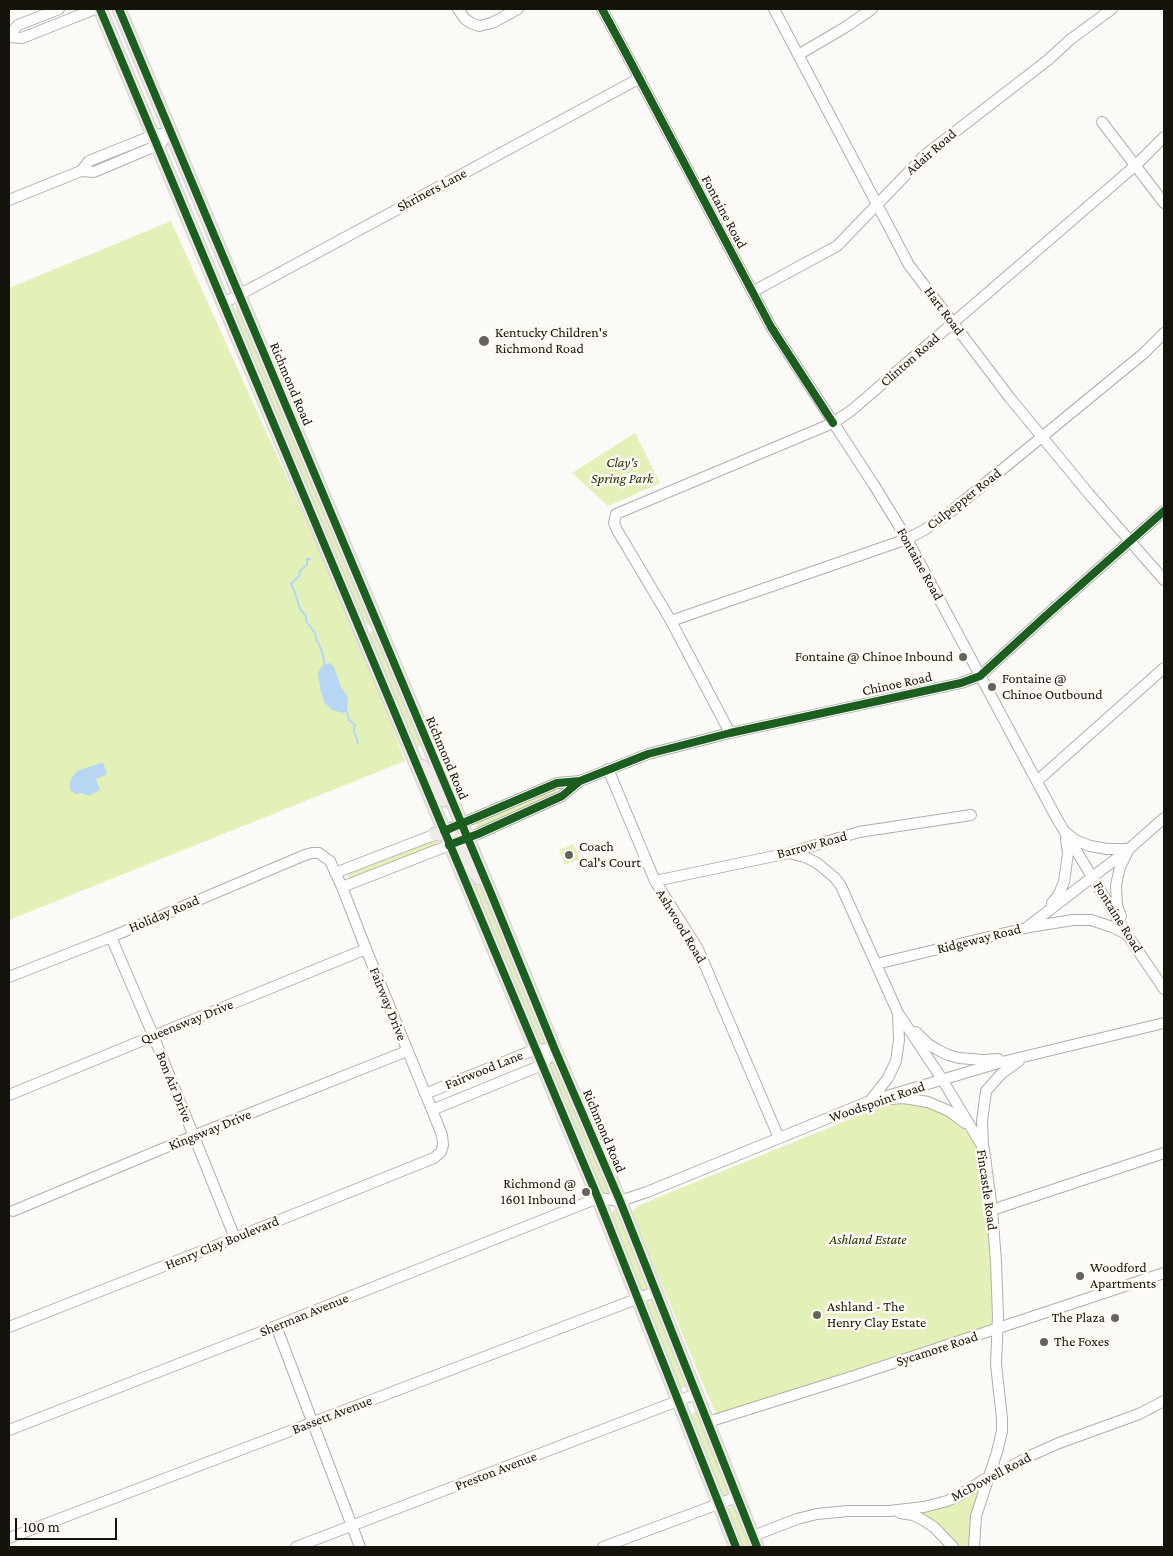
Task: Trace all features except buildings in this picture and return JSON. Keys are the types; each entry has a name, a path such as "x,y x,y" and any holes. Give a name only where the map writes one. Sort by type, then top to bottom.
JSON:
{"main road":[{"name":"Richmond Road","path":"100,9 412,754 456,834 536,1050 598,1198 736,1547"},
{"name":"Richmond Road","path":"119,9 240,295 467,862 492,896 555,1050 620,1201 755,1542"}],"street":[{"path":"9,37 18,26 59,9"},
{"path":"9,37 22,38 95,9"},
{"path":"458,9 465,19 480,26 492,23 518,9"},
{"name":"Fontaine Road","path":"602,9 776,336 874,485 907,539 1064,830 1128,936 1164,989"},
{"name":"Hart Road","path":"774,9 909,265 1010,398 1089,494 1164,580"},
{"path":"798,55 872,9"},
{"name":"Adair Road","path":"752,292 837,246 912,167 937,145 1112,9"},
{"name":"Shriners Lane","path":"224,303 640,78"},
{"path":"1102,122 1164,203"},
{"path":"9,200 81,170 90,161 172,133"},
{"name":"Clinton Road","path":"671,621 618,532 614,523 616,514 833,423 852,410 1136,165 1164,137"},
{"name":"Culpepper Road","path":"671,621 907,539 934,524 1143,354 1164,333"},
{"name":"Chinoe Road","path":"456,834 557,783 580,780 648,754 730,733 960,683 980,676 1164,511"},
{"path":"671,621 730,733"},
{"path":"1037,781 1164,668"},
{"name":"Ashwood Road","path":"608,769 654,881 698,949 779,1138"},
{"name":"Chinoe Road","path":"456,834 562,796 580,780"},
{"name":"Barrow Road","path":"654,881 789,853 859,832 972,815"},
{"name":"Ridgeway Road","path":"876,964 1026,928 1129,849 1164,818"},
{"path":"1064,830 1074,840 1090,846 1108,849 1129,849 1120,867 1116,884 1117,906 1128,936"},
{"path":"1026,928 1055,900 1064,882 1068,844 1064,830"},
{"path":"335,873 456,834"},
{"path":"342,888 456,834"},
{"path":"823,843 821,856 826,870"},
{"name":"Fairway Drive","path":"318,853 330,861 342,888 442,1135 443,1145 441,1152 434,1158"},
{"name":"Holiday Road","path":"9,977 111,937 305,854 318,853"},
{"name":"Fincastle Road","path":"789,853 805,857 817,863 835,878 845,893 898,1013 942,1079 984,1150 992,1210 997,1281 996,1364 1002,1430 997,1452 976,1516 974,1547"},
{"path":"1026,928 1073,920 1091,920 1112,927 1128,936"},
{"name":"Bon Air Drive","path":"111,937 236,1238"},
{"name":"Queensway Drive","path":"9,1095 366,949"},
{"path":"898,1013 928,1044 959,1058 983,1060 1026,1057"},
{"path":"870,1102 888,1078 896,1061 900,1040 898,1013"},
{"name":"Woodspoint Road","path":"598,1198 620,1201 647,1192 870,1102 942,1079 1002,1062 1164,1024"},
{"name":"Fairwood Lane","path":"425,1094 536,1050 555,1050"},
{"name":"Fairwood Lane","path":"432,1110 542,1065 555,1050"},
{"name":"Kingsway Drive","path":"10,1213 193,1136 407,1051"},
{"path":"984,1150 982,1121 986,1091 1001,1074 1026,1057"},
{"path":"870,1102 904,1098 928,1102 949,1111 974,1132"},
{"path":"992,1210 1164,1153"},
{"name":"Henry Clay Boulevard","path":"9,1327 434,1158"},
{"name":"Sherman Avenue","path":"9,1430 598,1198"},
{"name":"Sycamore Road","path":"708,1422 851,1378 1164,1273"},
{"name":"Bassett Avenue","path":"9,1538 655,1292"},
{"path":"276,1326 360,1547"},
{"name":"Preston Avenue","path":"296,1547 696,1394"},
{"name":"McDowell Road","path":"755,1542 796,1519 817,1514 848,1511 889,1511 924,1507 948,1501 988,1478 999,1474 1017,1462 1059,1443 1139,1414 1164,1401"},
{"path":"603,1547 737,1497"},
{"path":"889,1511 923,1520 944,1536 953,1547"}],"green space":[{"path":"171,221 361,642 405,761 9,920 9,288"},
{"path":"240,308 371,623 369,625 364,624 234,313 234,309"},
{"name":"Clay's Spring Park","path":"635,433 660,483 608,506 572,473"},
{"path":"372,631 376,632 423,744 419,747 415,746 368,636"},
{"path":"554,788 557,794 477,829 475,822"},
{"path":"435,837 438,842 437,845 350,880 347,874 350,871"},
{"name":"Coach Cal's Court","path":"573,844 580,859 565,865 559,850"},
{"path":"456,847 490,903 547,1045 539,1044"},
{"path":"553,1059 610,1189 607,1194 601,1192 548,1066"},
{"name":"Ashland Estate","path":"917,1103 939,1111 963,1127 979,1150 989,1225 993,1324 716,1415 632,1213 637,1206 872,1110 891,1105"},
{"path":"617,1209 649,1290 645,1292 640,1288 611,1215 613,1210"},
{"path":"652,1300 655,1302 686,1387 679,1388 647,1305"},
{"path":"696,1411 699,1412 731,1494 723,1497 691,1418 691,1415"},
{"path":"981,1487 972,1547 957,1547 913,1512 949,1505 965,1497 976,1488"},
{"path":"732,1506 736,1508 753,1547 742,1547 728,1510"}],"water":[{"path":"330,663 334,667 341,687 348,697 347,712 343,713 332,710 324,702 318,673 322,666"},
{"path":"103,762 107,774 96,779 100,790 88,796 71,791 69,786 71,779 77,771"}],"waterway":[{"path":"310,559 307,559 307,565 291,584 300,609 315,633 325,665"},
{"path":"347,712 349,720 355,725 354,731 358,743"}],"cycle path":[{"path":"100,9 598,1198 736,1547"},
{"path":"119,9 620,1201 757,1547"},
{"path":"602,9 771,327 833,423"},
{"path":"444,831 557,783 580,781 648,754 730,733 961,683 980,676 1164,511"},
{"path":"449,845 562,796 580,781"}],"place":[{"name":"Kentucky Children's Richmond Road","path":"484,341"},
{"name":"Fontaine @ Chinoe Inbound","path":"963,657"},
{"name":"Fontaine @ Chinoe Outbound","path":"992,687"},
{"name":"Coach Cal's Court","path":"569,855"},
{"name":"Richmond @ 1601 Inbound","path":"586,1192"},
{"name":"Woodford Apartments","path":"1080,1276"},
{"name":"Ashland - The Henry Clay Estate","path":"817,1315"},
{"name":"The Plaza","path":"1115,1318"},
{"name":"The Foxes","path":"1044,1342"}]}
